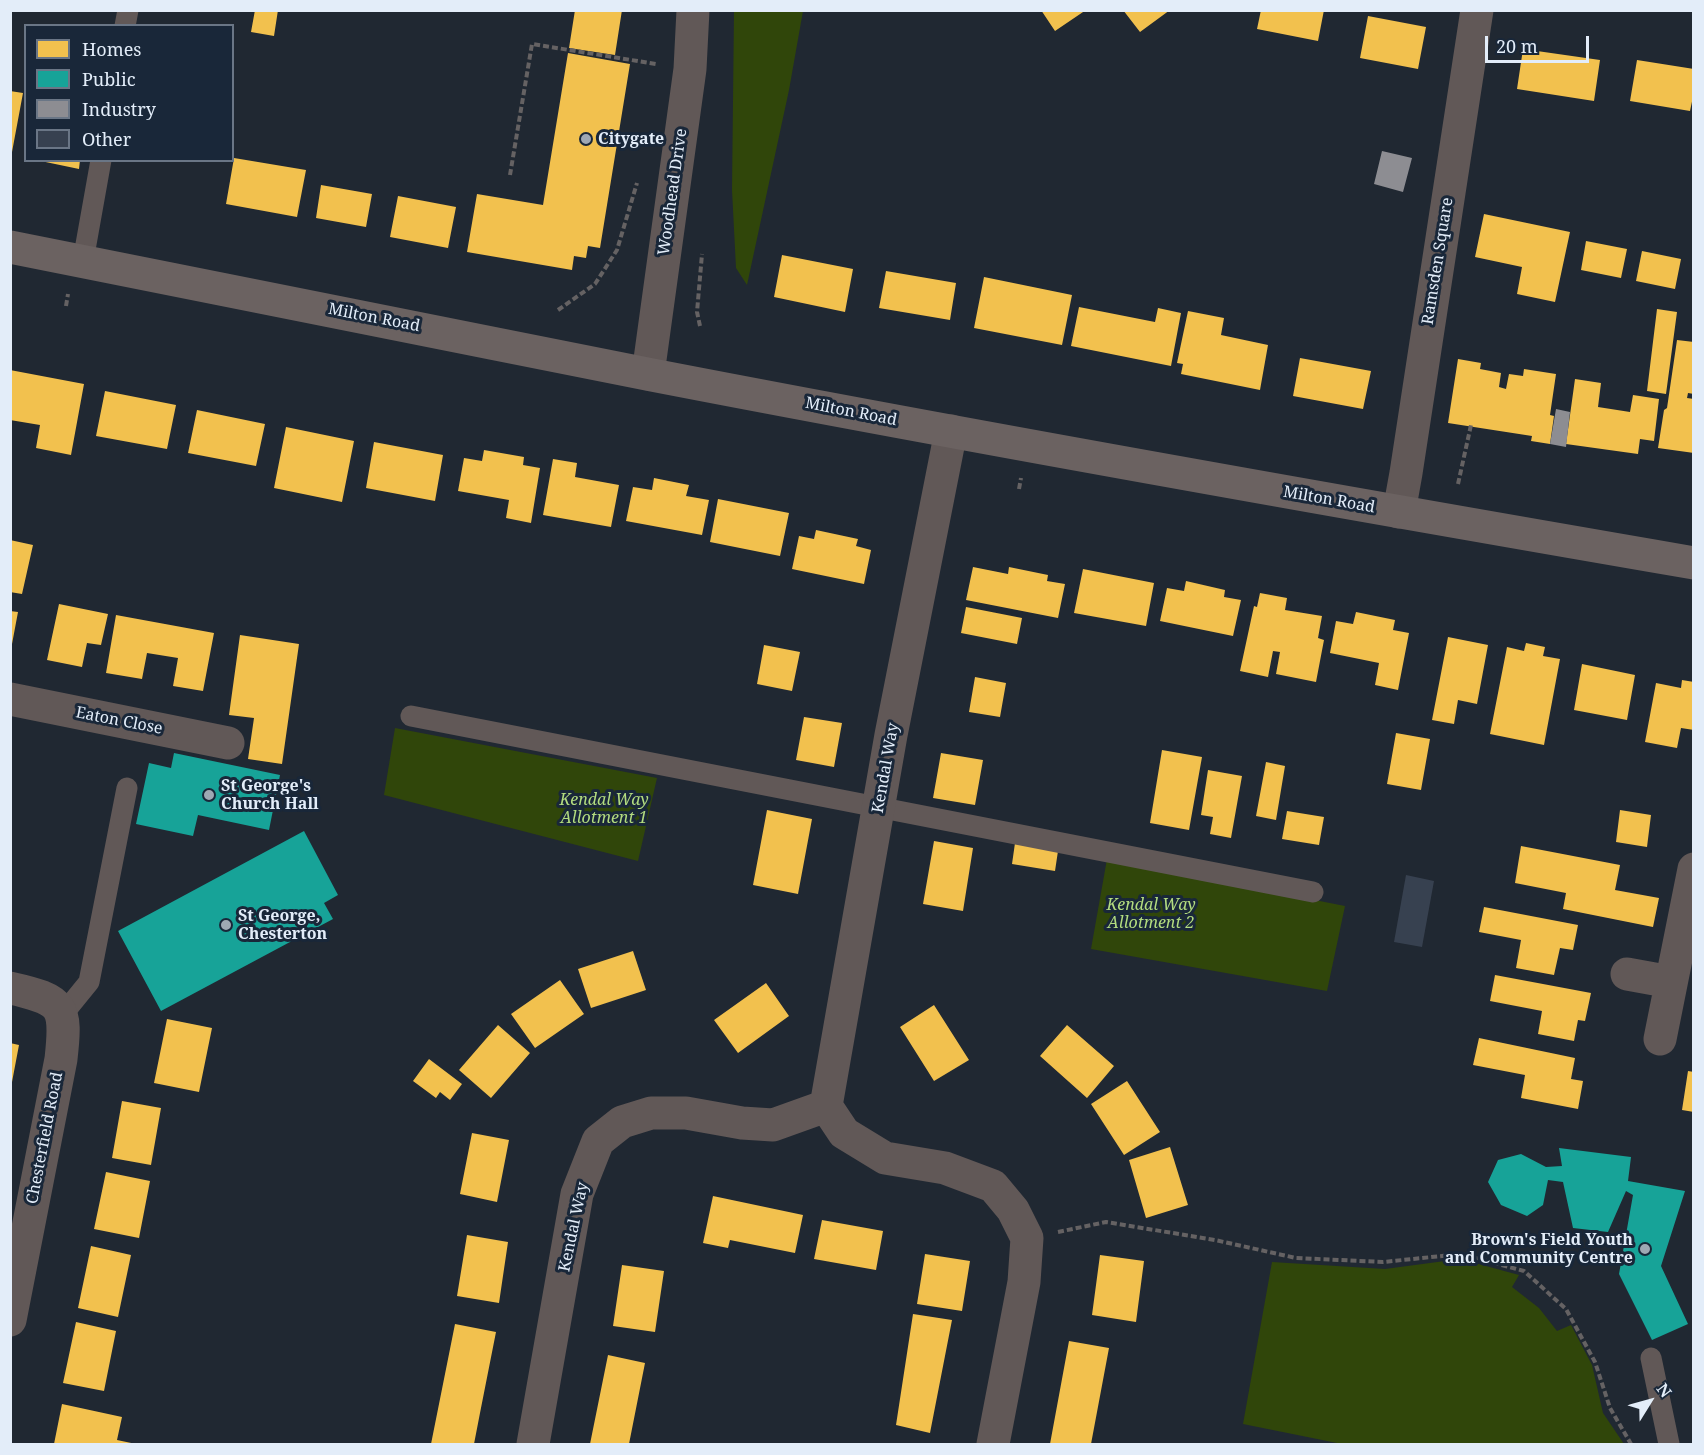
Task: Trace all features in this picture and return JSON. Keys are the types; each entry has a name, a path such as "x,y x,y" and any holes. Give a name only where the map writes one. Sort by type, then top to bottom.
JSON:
{"main road":[{"name":"Milton Road","path":"10,247 951,432 1694,563"}],"street":[{"name":"Woodhead Drive","path":"648,374 690,69 693,10"},
{"name":"Ramsden Square","path":"1399,512 1477,10"},
{"name":"Kendal Way","path":"533,1444 577,1194 598,1141 622,1122 651,1113 686,1113 742,1123 773,1125 826,1106 878,808 951,432"},
{"name":"Eaton Close","path":"10,699 228,743"},
{"path":"1660,1039 1694,869"},
{"path":"1627,974 1671,982"},
{"path":"10,988 52,1001 63,1014"},
{"name":"Chesterfield Road","path":"10,1320 61,1059 63,1014"},
{"path":"826,1106 844,1133 885,1158 945,1168 993,1186 1013,1210 1027,1238 1024,1282 993,1444"}],"lane":[{"path":"82,261 101,162"},
{"path":"411,716 1313,892"},
{"path":"63,1014 89,982 128,788"},
{"path":"1651,1358 1669,1444"}],"path":[{"path":"510,175 532,44 690,69"},
{"path":"558,310 596,284 617,250 638,180"},
{"path":"1458,484 1471,425"},
{"path":"1027,1238 1106,1222 1215,1240 1296,1258 1383,1262 1461,1254 1524,1271 1566,1309 1595,1362 1610,1408 1631,1444"}],"green space":[{"path":"734,11 803,11 789,90 747,285 736,268 732,190"},
{"name":"Kendal Way Allotment 1","path":"395,728 657,778 638,861 384,795"},
{"name":"Kendal Way Allotment 2","path":"1107,859 1345,906 1327,991 1091,949"},
{"path":"1460,1259 1519,1275 1512,1287 1539,1308 1557,1331 1571,1325 1592,1365 1603,1413 1624,1444 1342,1444 1243,1424 1272,1262 1385,1269"}],"building: Homes":[{"path":"255,10 278,10 274,36 251,32"},
{"path":"575,10 622,10 615,55 569,48"},
{"path":"1041,10 1086,10 1055,31"},
{"path":"1123,10 1170,10 1140,32"},
{"path":"1261,10 1324,10 1318,41 1257,29"},
{"path":"1368,16 1426,27 1418,69 1360,58"},
{"path":"1523,49 1600,60 1594,101 1517,89"},
{"name":"Citygate","path":"568,53 630,64 600,248 588,246 586,258 574,256 572,270 467,252 477,194 543,205"},
{"path":"1637,60 1694,69 1694,92 1690,111 1630,101"},
{"path":"10,91 23,93 12,152 10,152"},
{"path":"234,158 306,170 297,217 226,204"},
{"path":"46,162 80,162 79,169"},
{"path":"321,185 372,194 366,227 316,218"},
{"path":"398,196 456,207 448,248 390,237"},
{"path":"1484,214 1570,232 1555,302 1517,294 1522,267 1475,257"},
{"path":"1586,241 1627,249 1621,278 1581,270"},
{"path":"1642,251 1681,259 1675,289 1636,281"},
{"path":"782,255 853,269 845,312 774,297"},
{"path":"886,271 956,283 950,320 879,308"},
{"path":"984,277 1072,295 1062,345 974,328"},
{"path":"1079,307 1155,322 1158,308 1181,313 1171,366 1071,346"},
{"path":"1657,309 1677,312 1666,394 1647,391"},
{"path":"1188,311 1224,318 1221,335 1268,345 1260,390 1181,374 1183,364 1177,363"},
{"path":"1677,340 1694,342 1694,394 1688,393 1687,398 1694,399 1694,453 1658,448 1664,410 1667,408"},
{"path":"1300,358 1371,371 1363,409 1293,396"},
{"path":"1458,359 1481,363 1480,369 1501,373 1499,387 1506,389 1509,374 1523,376 1524,369 1556,374 1550,415 1554,416 1550,444 1531,441 1532,436 1448,423"},
{"path":"10,370 84,384 71,455 36,448 40,425 10,420"},
{"path":"1575,379 1601,383 1598,407 1630,412 1633,395 1659,399 1654,441 1640,439 1638,454 1566,444"},
{"path":"105,391 176,405 167,449 96,436"},
{"path":"197,410 265,424 256,466 188,453"},
{"path":"286,427 354,441 342,502 274,488"},
{"path":"374,442 443,455 435,501 366,488"},
{"path":"484,450 524,457 523,465 540,468 531,523 506,518 509,500 458,491 464,458 482,461"},
{"path":"553,459 577,463 575,477 619,485 611,527 543,515"},
{"path":"654,478 689,485 686,496 709,500 702,535 626,521 633,487 652,490"},
{"path":"718,499 789,513 780,556 710,542"},
{"path":"816,530 858,539 856,546 871,550 864,584 792,569 799,536 814,539"},
{"path":"10,540 33,545 22,594 10,592"},
{"path":"973,567 1008,574 1009,567 1048,575 1047,581 1065,584 1058,618 966,600"},
{"path":"1083,569 1154,583 1146,626 1074,613"},
{"path":"1186,581 1225,590 1224,597 1241,600 1233,636 1160,621 1167,588 1184,591"},
{"path":"1260,593 1287,598 1285,610 1322,616 1318,638 1324,640 1316,682 1276,674 1280,652 1273,651 1268,677 1240,671 1254,606 1257,607"},
{"path":"59,604 108,614 101,645 87,643 82,667 47,660"},
{"path":"966,607 1022,618 1017,644 961,633"},
{"path":"10,611 18,612 12,644 10,644"},
{"path":"1356,612 1395,620 1393,630 1409,633 1398,690 1375,685 1379,663 1330,653 1336,621 1353,624"},
{"path":"116,615 214,633 203,691 173,686 178,658 147,653 142,679 106,673"},
{"path":"240,635 299,644 282,764 248,759 254,718 229,715"},
{"path":"1448,637 1488,645 1477,704 1458,700 1454,724 1432,720"},
{"path":"1526,643 1545,647 1543,656 1560,659 1544,745 1490,734 1507,647 1524,651"},
{"path":"764,645 800,652 792,691 757,684"},
{"path":"1582,664 1635,675 1627,720 1574,710"},
{"path":"975,677 1006,683 1000,717 969,712"},
{"path":"1682,680 1694,682 1694,730 1681,728 1677,748 1645,742 1656,683 1681,688"},
{"path":"804,717 842,723 834,767 796,760"},
{"path":"1396,733 1430,739 1421,790 1387,784"},
{"path":"1162,750 1202,757 1189,830 1150,823"},
{"path":"941,753 983,760 975,805 933,798"},
{"path":"1266,762 1285,766 1276,820 1256,816"},
{"path":"1208,770 1242,776 1231,838 1210,834 1213,817 1201,815"},
{"path":"767,810 812,819 798,894 753,885"},
{"path":"1620,810 1651,815 1647,847 1616,842"},
{"path":"1287,811 1324,817 1319,845 1282,839"},
{"path":"934,841 973,848 963,911 923,904"},
{"path":"1015,843 1058,851 1055,871 1012,864"},
{"path":"1521,846 1620,865 1615,890 1659,898 1653,927 1563,909 1566,893 1515,883"},
{"path":"1484,907 1578,925 1573,950 1560,948 1554,975 1516,968 1521,940 1479,932"},
{"path":"633,951 646,990 591,1008 578,969"},
{"path":"1495,975 1591,993 1585,1021 1578,1020 1574,1041 1538,1034 1542,1011 1490,1001"},
{"path":"560,980 584,1014 535,1048 511,1014"},
{"path":"766,983 789,1016 738,1053 714,1020"},
{"path":"934,1005 969,1060 934,1081 900,1027"},
{"path":"167,1019 212,1028 199,1092 154,1083"},
{"path":"498,1025 530,1053 491,1098 459,1070"},
{"path":"1067,1025 1114,1066 1087,1098 1040,1056"},
{"path":"1479,1038 1575,1058 1571,1079 1583,1081 1578,1109 1521,1098 1525,1075 1473,1065"},
{"path":"10,1043 19,1045 12,1082 10,1082"},
{"path":"429,1059 462,1084 450,1100 440,1092 436,1098 413,1081"},
{"path":"1688,1071 1694,1072 1694,1112 1682,1110"},
{"path":"1127,1081 1160,1132 1124,1155 1091,1104"},
{"path":"122,1101 161,1108 151,1165 112,1158"},
{"path":"472,1133 509,1140 497,1202 460,1194"},
{"path":"1170,1147 1188,1205 1146,1218 1129,1160"},
{"path":"106,1172 150,1181 139,1238 94,1229"},
{"path":"713,1196 803,1215 795,1253 730,1240 728,1248 703,1243"},
{"path":"822,1220 883,1231 876,1270 814,1259"},
{"path":"467,1235 508,1242 499,1303 457,1296"},
{"path":"91,1246 131,1255 118,1317 78,1308"},
{"path":"925,1254 970,1261 962,1311 917,1304"},
{"path":"1100,1255 1144,1261 1136,1322 1092,1315"},
{"path":"622,1265 664,1271 655,1332 613,1326"},
{"path":"913,1314 952,1320 930,1433 896,1425"},
{"path":"76,1322 116,1331 104,1391 63,1383"},
{"path":"455,1324 496,1332 474,1444 431,1444"},
{"path":"1069,1341 1109,1348 1091,1444 1050,1444"},
{"path":"608,1355 645,1363 629,1444 590,1444"},
{"path":"62,1404 122,1417 117,1440 136,1444 54,1444"}],"building: Public":[{"name":"St George's Church Hall","path":"174,753 280,775 269,830 198,815 193,836 136,824 149,763 171,768"},
{"name":"St George, Chesterton","path":"304,831 338,895 324,903 333,919 161,1011 118,931"},
{"name":"Brown's Field Youth and Community Centre","path":"1559,1148 1631,1157 1628,1181 1685,1191 1661,1266 1688,1324 1652,1340 1619,1274 1633,1195 1626,1191 1608,1232 1573,1228 1563,1182 1548,1180 1543,1205 1527,1216 1501,1205 1488,1182 1498,1160 1521,1154 1546,1167 1562,1166"}],"building: Industry":[{"path":"1382,151 1412,158 1403,192 1374,184"},
{"path":"1556,409 1570,412 1566,447 1550,444"}],"building: Other":[{"path":"1406,875 1434,881 1422,947 1394,942"}],"place":[{"name":"Citygate","path":"586,139"},
{"name":"St George's Church Hall","path":"209,795"},
{"name":"St George, Chesterton","path":"226,925"},
{"name":"Brown's Field Youth and Community Centre","path":"1645,1249"}]}
